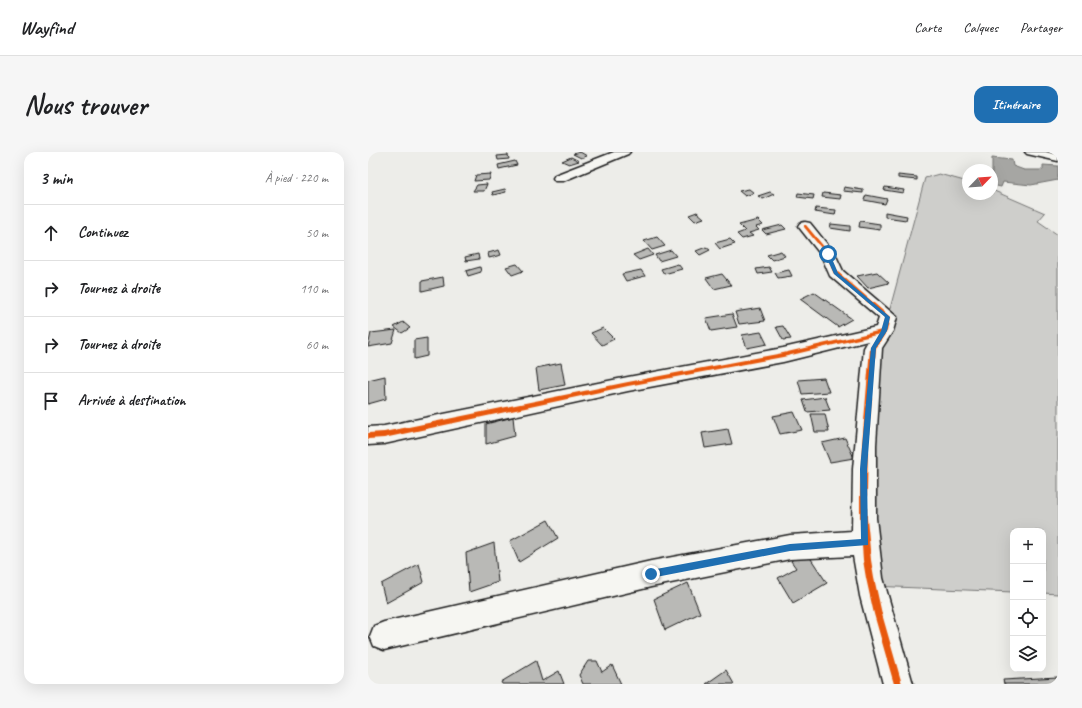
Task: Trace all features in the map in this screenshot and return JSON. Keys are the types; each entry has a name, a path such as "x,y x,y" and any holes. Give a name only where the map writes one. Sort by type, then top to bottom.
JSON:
{"street":[{"path":"559,178 624,152"},
{"path":"1031,152 1058,158"},
{"path":"805,226 828,254 836,273 888,317 884,331 873,348 863,469 865,543 872,586 898,684"},
{"path":"368,436 384,435 628,384 783,355 884,331"},
{"path":"384,636 666,571 790,548 865,543"}],"shaded area":[{"path":"992,158 1012,160 1013,166 1024,170 1043,170 1043,165 1058,166 1058,180 1031,185 1003,182 1001,187 998,186 998,164 992,164"},
{"path":"939,174 962,180 962,200 998,200 998,193 1045,213 1038,221 1058,235 1058,594 1046,593 1046,528 1010,528 1010,592 872,586 873,348 884,331 925,178"}],"building":[{"path":"580,152 587,156 581,158 573,154"},
{"path":"508,155 509,159 498,160 497,156"},
{"path":"571,157 579,161 569,164 562,161"},
{"path":"515,161 517,165 499,169 498,165"},
{"path":"491,174 489,180 474,181 476,175"},
{"path":"898,175 917,177 917,180 898,178"},
{"path":"487,184 484,191 473,191 477,185"},
{"path":"844,187 863,190 863,193 843,191"},
{"path":"885,187 904,190 903,193 884,190"},
{"path":"505,189 506,192 493,195 492,192"},
{"path":"749,189 754,193 745,196 739,191"},
{"path":"770,192 774,194 763,199 758,196"},
{"path":"798,193 814,195 813,199 797,197"},
{"path":"823,193 841,195 840,199 822,197"},
{"path":"866,195 887,199 885,204 864,200"},
{"path":"816,208 836,210 835,215 815,212"},
{"path":"697,212 704,218 695,221 689,215"},
{"path":"885,212 907,216 906,220 885,217"},
{"path":"758,220 763,225 756,227 759,230 749,233 753,236 742,239 737,234 745,231 739,225"},
{"path":"860,221 880,224 880,230 859,227"},
{"path":"831,224 850,226 850,231 830,228"},
{"path":"782,225 786,229 766,234 762,230"},
{"path":"657,237 665,246 652,250 644,241"},
{"path":"730,239 735,244 720,249 715,243"},
{"path":"706,247 710,250 700,255 696,251"},
{"path":"648,249 653,255 639,260 633,255"},
{"path":"499,250 501,255 489,258 488,253"},
{"path":"671,250 676,256 659,261 655,255"},
{"path":"781,251 785,256 772,260 767,255"},
{"path":"478,254 479,259 466,261 465,257"},
{"path":"517,264 523,271 512,275 506,267"},
{"path":"678,264 682,269 664,274 661,269"},
{"path":"480,267 481,272 468,276 466,271"},
{"path":"769,267 772,272 758,274 756,269"},
{"path":"641,270 645,276 626,281 622,274"},
{"path":"789,270 792,276 778,278 775,273"},
{"path":"877,272 889,283 868,288 857,276"},
{"path":"722,274 731,285 714,289 706,278"},
{"path":"443,277 444,286 422,291 422,281"},
{"path":"814,292 852,319 838,327 800,299"},
{"path":"760,308 765,321 739,324 735,312"},
{"path":"732,314 737,327 711,331 706,318"},
{"path":"403,322 410,328 402,333 394,327"},
{"path":"783,326 791,339 783,340 776,327"},
{"path":"603,328 614,339 602,345 591,333"},
{"path":"396,330 392,343 368,347 371,333"},
{"path":"761,332 767,344 747,348 742,335"},
{"path":"427,338 427,356 414,359 414,340"},
{"path":"561,363 565,385 539,390 536,368"},
{"path":"385,376 386,399 368,404 368,380"},
{"path":"824,378 829,392 802,394 798,380"},
{"path":"825,397 830,410 807,412 803,400"},
{"path":"794,412 802,430 780,434 773,416"},
{"path":"811,414 825,414 829,432 815,432"},
{"path":"513,417 515,436 486,444 486,424"},
{"path":"728,429 732,444 705,448 702,433"},
{"path":"845,438 854,458 830,462 822,443"},
{"path":"548,520 558,538 519,562 510,541"},
{"path":"494,543 498,582 469,592 466,553"},
{"path":"805,550 827,583 793,603 778,578 796,568 791,561"},
{"path":"419,564 424,582 386,603 381,584"},
{"path":"688,583 700,613 665,630 654,599"},
{"path":"536,661 542,681 559,671 564,684 502,684 501,682"},
{"path":"588,661 597,661 602,672 612,665 621,684 583,684 579,675"},
{"path":"726,670 734,684 706,684"},
{"path":"1058,677 1058,684 1004,684 1003,680"}],"cycle path":[{"path":"805,226 828,254 836,273 888,317 884,331 873,348 865,445 863,493 865,542 870,578 878,614 898,684"},
{"path":"368,436 384,435 628,384 783,355 884,331"}],"route":[{"path":"651,574 790,548 865,543 863,469 873,348 884,331 888,317 836,273 828,254"}]}
